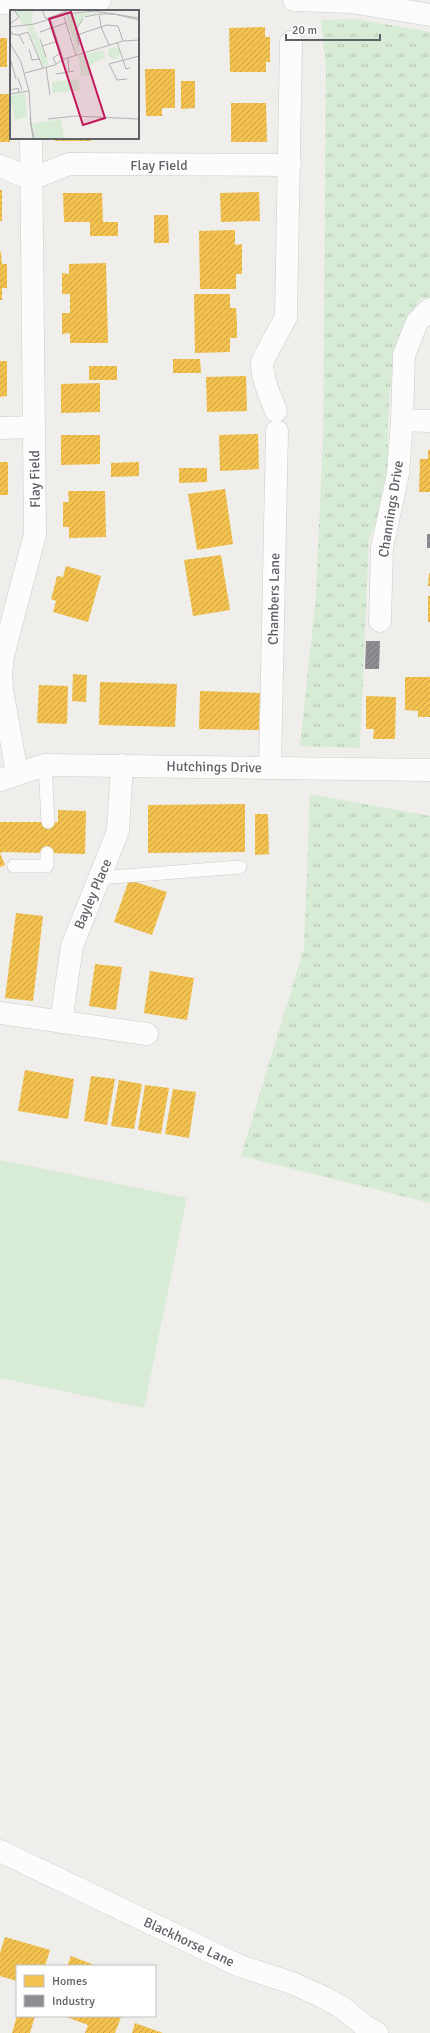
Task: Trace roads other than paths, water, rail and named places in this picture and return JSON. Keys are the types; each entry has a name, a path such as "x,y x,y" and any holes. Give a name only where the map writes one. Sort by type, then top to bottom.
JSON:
{"street":[{"path":"0,3 100,0"},
{"path":"294,0 351,2 430,15"},
{"path":"290,164 291,42"},
{"name":"Flay Field","path":"9,776 1,673 3,648 35,534 31,139"},
{"name":"Flay Field","path":"31,179 69,164 160,166 290,164"},
{"name":"Chambers Lane","path":"270,768 276,421 262,376 262,362 286,317 290,164"},
{"path":"0,166 31,179"},
{"name":"Channings Drive","path":"380,621 382,548 398,474 402,420 404,355 417,322 430,310"},
{"path":"402,420 430,421"},
{"path":"0,428 34,427"},
{"name":"Hutchings Drive","path":"9,776 45,765 430,770"},
{"name":"Bayley Place","path":"61,1022 72,946 118,831 122,766"},
{"path":"0,1013 147,1034"},
{"name":"Blackhorse Lane","path":"0,1851 240,1966 292,1983 323,1997 343,2008 363,2025 377,2033"}],"lane":[{"path":"45,765 48,822"},
{"path":"14,866 47,866 48,853"},
{"path":"99,878 240,867"}]}
